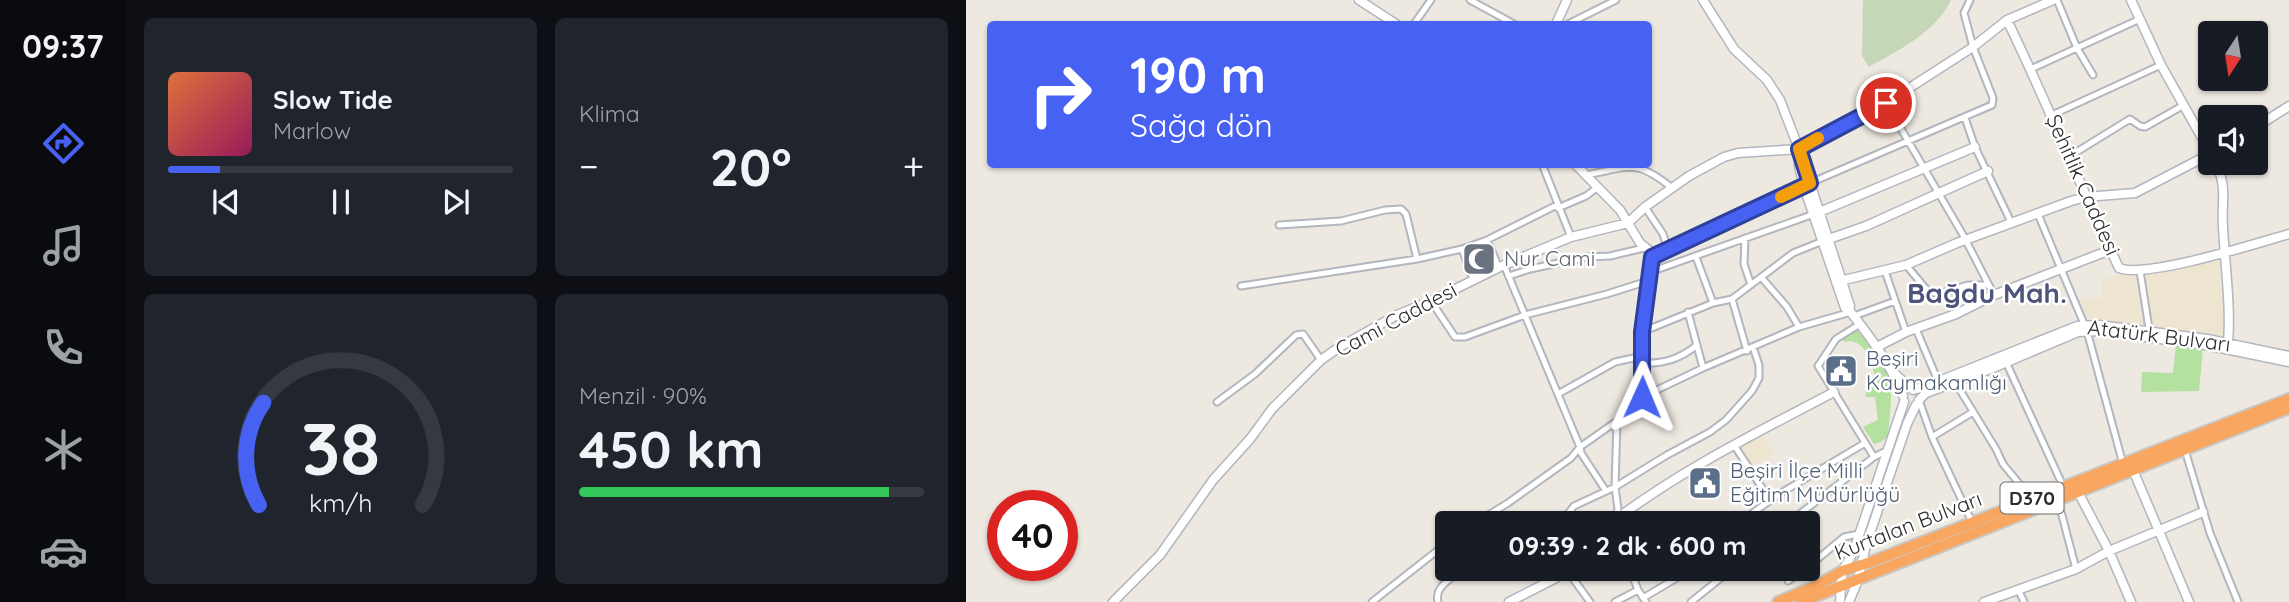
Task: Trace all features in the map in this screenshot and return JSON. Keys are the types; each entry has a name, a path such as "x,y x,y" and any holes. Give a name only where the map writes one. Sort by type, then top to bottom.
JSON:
{"highway":[{"name":"Kurtalan Bulvarı","path":"1801,602 2078,492 2128,467 2289,399"},
{"name":"Kurtalan Bulvarı","path":"1778,602 1818,585 1842,571 2031,498 2185,449 2289,408"}],"street":[{"path":"1359,0 1391,21"},
{"path":"1416,21 1431,0"},
{"path":"1470,0 1508,21"},
{"path":"1557,21 1567,0"},
{"path":"1575,21 1616,0"},
{"path":"1714,0 1706,4 1734,49 1767,80 1780,100 1799,149 1807,185 1839,282 1854,315 1894,373 1903,399 1910,406 1918,402"},
{"path":"1652,257 1807,185 1992,106 1994,102 1973,47 1964,13 1970,0"},
{"path":"2055,0 2093,75"},
{"name":"Cami Caddesi","path":"1113,602 1160,555 1213,480 1250,439 1272,408 1321,360 1397,315 1432,301 1473,279 1572,237 1628,223 1645,207 1689,176 1724,157 1738,153 1799,149 1886,103 1973,47 2007,20 2055,0"},
{"path":"2131,0 2161,65 2198,131"},
{"path":"2031,69 2140,19"},
{"name":"Şehitlik Caddesi","path":"2007,20 2119,268 2140,271 2224,253 2289,234"},
{"path":"2052,115 2161,65"},
{"path":"1886,103 1994,295"},
{"path":"2070,156 2130,119 2145,127 2184,105"},
{"path":"2268,119 2289,106"},
{"path":"1965,118 1975,147 2011,222"},
{"path":"1432,301 1455,337 1465,337 1525,315 1607,294 1745,238 1817,213 1975,147"},
{"path":"1839,282 1906,265 2011,222 2086,197 2135,193 2198,159"},
{"path":"1543,168 1572,237"},
{"path":"1579,168 1620,210 1652,257 1642,332 1642,397"},
{"path":"1586,175 1631,168"},
{"path":"1640,168 1651,171 1672,188"},
{"path":"1642,332 1713,303 1732,299 1793,253 1866,226 1988,171"},
{"path":"2221,175 2225,194 2222,222 2228,344"},
{"path":"1241,286 1417,259 1462,249 1487,240 1557,206 1586,196 1598,187"},
{"path":"1645,207 1664,234 1668,250"},
{"path":"1279,225 1334,222 1401,209 1406,214 1417,259"},
{"path":"2038,214 2085,329 2128,467 2160,530 2189,602"},
{"path":"1745,238 1744,264 1751,285"},
{"path":"1487,240 1509,276 1581,453 1606,491"},
{"path":"1509,276 1587,257 1610,256 1644,248"},
{"path":"1462,249 1473,279"},
{"path":"1877,347 1994,295 2110,250"},
{"path":"1696,257 1713,303"},
{"path":"1906,265 1922,285 1934,293 1968,285 1988,285"},
{"path":"1885,271 1906,332"},
{"path":"2140,271 2150,335"},
{"path":"1761,277 1787,307 1799,327"},
{"path":"1732,299 1747,351"},
{"path":"1496,511 1572,457 1580,447 1617,421 1642,397 1799,327 1854,315 1895,301"},
{"path":"1689,313 1703,368"},
{"path":"1854,315 1818,366 1874,457"},
{"name":"Atatürk Bulvarı","path":"1918,402 1926,393 2077,326 2085,329 2099,325 2289,362"},
{"path":"1916,329 1938,381"},
{"path":"1217,402 1255,374 1296,335 1303,334 1307,338 1321,360"},
{"name":"Atatürk Bulvarı","path":"2150,335 2228,344 2289,356"},
{"path":"1558,394 1598,369 1615,362 1643,360 1661,364 1685,354 1697,345"},
{"path":"1570,511 1574,506 1615,487 1726,420 1752,391 1759,378 1754,347"},
{"path":"2005,359 2063,486"},
{"name":"Atatürk Bulvarı","path":"1913,390 2005,359"},
{"path":"1849,602 1907,424 1918,402 1919,395 1894,373"},
{"path":"1955,382 2003,464 2031,498"},
{"path":"1840,602 1842,571 1853,553 1903,399 1908,390 1913,390"},
{"path":"1628,511 1734,444 1834,392"},
{"path":"1918,402 1972,522"},
{"path":"1932,437 1973,412"},
{"path":"1617,421 1615,487 1617,511"},
{"path":"1755,511 1865,443"},
{"path":"1734,444 1770,500"},
{"path":"2185,449 2203,512 2238,602"},
{"path":"1804,511 1874,457 1888,450"},
{"path":"2078,492 2109,551 2131,602"},
{"path":"2058,500 2076,569"},
{"path":"1984,602 1996,600 2018,589 2076,569 2109,551 2203,512"},
{"path":"1820,556 1844,537 1859,534"},
{"path":"1371,602 1435,552"},
{"path":"1438,602 1439,590 1449,581"},
{"path":"1509,602 1550,581"},
{"path":"1575,581 1590,602"},
{"path":"1635,581 1644,600 1672,581"},
{"path":"1691,602 1717,581"},
{"path":"2018,589 2024,602"},
{"path":"1615,602 1638,590"}],"shaded area":[{"path":"2219,259 2224,331 2221,338 2153,328 2144,273"},
{"path":"2122,273 2134,274 2143,325 2084,317 2078,299 2103,298 2101,281"},
{"path":"1762,434 1774,454 1752,466 1740,447"}],"green space":[{"path":"1863,0 1951,0 1936,22 1926,31 1869,67 1862,56"},
{"path":"1857,331 1871,346 1890,383 1888,436 1874,444 1863,427 1878,420 1875,397 1866,397 1868,385 1875,376 1861,346 1851,341 1844,342 1842,339"},
{"path":"2176,345 2203,348 2199,391 2141,392 2142,372 2173,373"}],"slow traffic":[{"path":"1781,197 1810,183 1799,149 1818,138"}],"place":[{"name":"Nur Cami","path":"1479,259"},
{"name":"Beşiri Kaymakamlığı","path":"1841,371"},
{"name":"Beşiri İlçe Milli Eğitim Müdürlüğü","path":"1705,483"}],"district":[{"name":"Bağdu Mah.","path":"1987,293"}],"route":[{"path":"1642,397 1642,332 1652,257 1810,183 1799,149 1886,103"}]}
